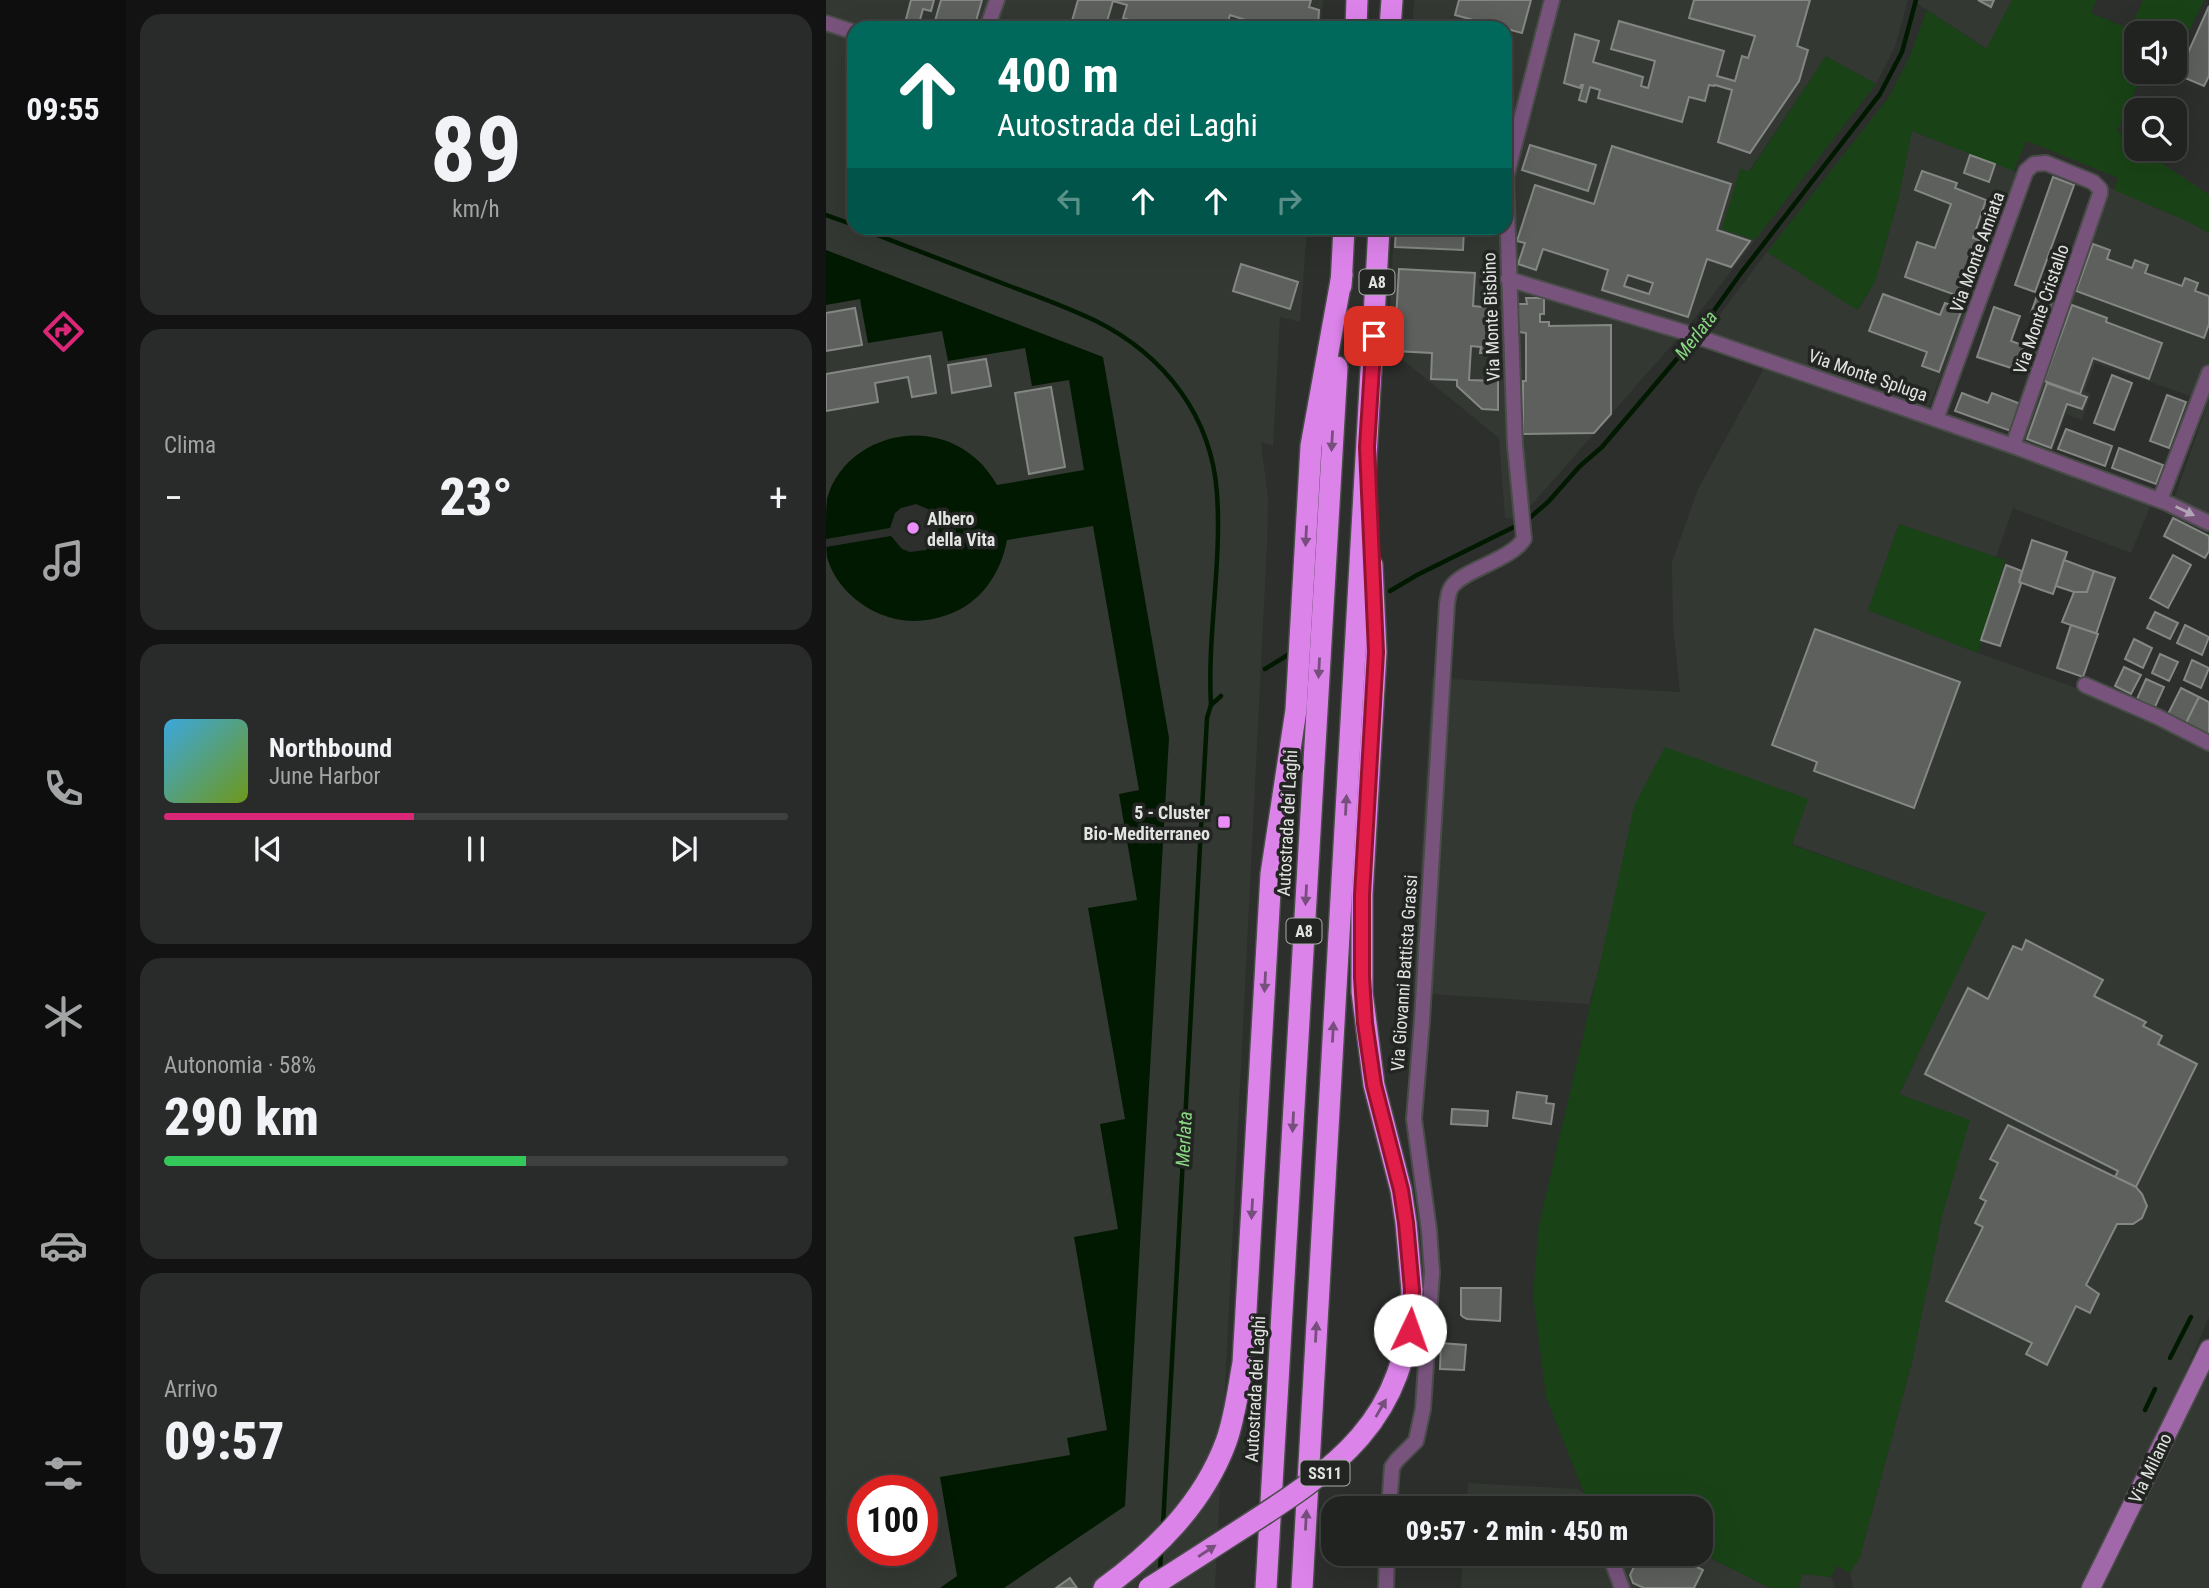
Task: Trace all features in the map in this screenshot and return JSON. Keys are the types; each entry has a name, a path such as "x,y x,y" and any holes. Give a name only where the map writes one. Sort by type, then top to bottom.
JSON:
{"highway":[{"path":"1356,21 1357,0"},
{"path":"1390,21 1392,0"},
{"name":"Autostrada dei Laghi","path":"1266,1588 1345,235"},
{"name":"A8","path":"1302,1588 1380,235"},
{"path":"1104,1588 1146,1555 1187,1512 1218,1463 1233,1416 1243,1363 1271,874 1296,710 1311,446 1342,275"},
{"name":"SS11","path":"1149,1588 1297,1494 1327,1471 1356,1442 1379,1411 1401,1366 1410,1330 1412,1290 1406,1223 1401,1190 1374,1085 1362,982 1362,895 1376,652 1367,447"}],"main road":[{"name":"Via Milano","path":"2091,1588 2209,1349"}],"street":[{"path":"990,21 997,0"},
{"name":"Via Monte Bisbino","path":"1512,155 1552,0"},
{"path":"826,23 847,30"},
{"name":"Via Monte Amiata","path":"1936,419 2029,167 2046,163 2097,184"},
{"name":"Via Monte Cristallo","path":"2013,446 2099,200 2100,189 2097,184"},
{"name":"Via Monte Bisbino","path":"1507,235 1518,469"},
{"name":"Via Monte Spluga","path":"1508,279 1684,331 2013,446 2160,500 2209,523"},
{"path":"2160,500 2209,373"},
{"name":"Via Giovanni Battista Grassi","path":"1390,1496 1392,1467 1416,1441 1423,1409 1432,1272 1414,1110 1422,1020 1447,604 1451,587 1457,581 1517,547 1524,539 1518,469"},
{"path":"2085,685 2209,743"},
{"path":"1386,1588 1387,1566"},
{"path":"1614,1566 1622,1588"}],"shaded area":[{"path":"826,0 1323,0 1322,21 847,21 847,235 1306,235 1300,322 1280,317 1273,446 1261,442 1268,498 1215,1588 826,1588"},
{"path":"1414,0 1908,0 1895,47 1876,84 1826,56 1749,171 1722,228 1755,240 1692,322 1519,519 1505,518 1499,438 1388,348 1394,235 1512,235 1512,21 1412,21"},
{"path":"1912,0 2012,0 1987,49"},
{"path":"1912,131 2022,174 1929,406 1704,335 1767,252 1858,310 1875,282 1899,196"},
{"path":"2106,186 2209,233 2209,532 2168,511 2208,402 2095,363 2085,391 2091,394 2082,420 2066,414 2052,452 2022,439"},
{"path":"826,250 1103,357 1169,738 1125,1506 1004,1588 940,1588 957,1576 940,1477 1070,1455 1067,1438 1107,1430 1074,1237 1118,1229 1100,1124 1125,1119 1088,908 1137,900 1119,794 1139,790 1093,526 1007,540 1000,565 979,595 959,610 930,619 913,621 880,614 847,592 830,567 826,523 827,499 833,483 855,457 885,440 919,436 946,441 972,455 997,485 1084,470 1069,380 1032,386 1025,348 948,361 942,331 868,343 860,299 826,305"},
{"path":"1767,363 2151,504 2131,553 2013,508 1996,557 1899,524 1868,610 2096,695 2209,749 2209,1317 2142,1476 2087,1588 1853,1588 1850,1573 1860,1557 1912,1362 1942,1216 1969,1121 1899,1095 1985,913 1792,844 1808,799 1600,964 1589,1004 1413,993 1432,678 1680,692 1673,625 1672,562 1698,489"},
{"path":"2209,1354 2209,1588 2093,1588"},
{"path":"1468,1483 1577,1489 1591,1496 1467,1496"},
{"path":"1713,1559 1770,1588 1461,1588 1462,1566 1713,1566"},
{"path":"1802,1574 1831,1577 1835,1588 1799,1588"}],"green space":[{"path":"2012,0 2097,0 2091,13 2124,27 2124,84 2139,84 2132,98 2124,98 2124,116 2117,131 2124,136 2124,161 2159,161 2209,195 2209,233 2114,190 2118,178 2035,144 2026,141 2014,171 1912,131 1899,196 1875,282 1857,310 1767,252 1889,97 1910,56 1927,10 1986,49"},
{"path":"2143,0 2204,0 2188,33 2187,21 2134,21"},
{"path":"1826,56 1876,84 1755,240 1722,229 1740,169 1750,171"},
{"path":"1899,524 2005,560 1978,653 1868,610"},
{"path":"1665,747 1808,799 1792,845 1986,913 1899,1094 1970,1120 1942,1216 1912,1362 1860,1557 1850,1573 1837,1566 1831,1577 1802,1574 1799,1588 1770,1588 1713,1559 1713,1496 1590,1496 1584,1493 1546,1397 1533,1294 1539,1225 1634,806"}],"pier":[{"path":"916,504 930,510 938,523 937,538 926,550 910,552 902,549 891,536 826,547 826,539 890,528 895,513 901,508"}],"building":[{"path":"911,0 934,0 931,11 923,9 920,21 906,21"},
{"path":"941,0 982,0 976,21 935,21"},
{"path":"1078,0 1311,0 1309,7 1319,10 1318,21 1249,21 1230,15 1228,21 1133,21 1123,18 1127,5 1113,1 1107,21 1072,21"},
{"path":"1459,0 1531,0 1522,33 1512,30 1512,21 1477,21 1455,15"},
{"path":"1694,0 1810,0 1797,46 1808,50 1799,81 1750,153 1718,142 1732,90 1709,85 1705,101 1689,97 1682,122 1598,98 1600,90 1590,87 1586,102 1579,100 1583,85 1580,88 1564,83 1575,34 1599,41 1593,62 1643,77 1641,86 1648,88 1655,61 1611,49 1619,21 1724,51 1717,76 1735,81 1742,56 1748,58 1755,36 1689,18"},
{"path":"1978,0 1994,0 1991,7"},
{"path":"2209,6 2209,76 2204,86 2187,79 2187,55"},
{"path":"1530,145 1596,165 1588,191 1522,170"},
{"path":"1612,146 1731,184 1717,230 1750,241 1731,267 1707,259 1688,317 1602,290 1608,270 1543,249 1536,270 1518,264 1525,243 1517,241 1535,185 1594,204","holes":["1628,275 1653,283 1649,294 1624,286"]},
{"path":"1970,155 1995,164 1989,182 1964,173"},
{"path":"1922,171 1957,183 1955,188 1986,200 1973,238 1984,242 1964,298 1905,277 1917,242 1935,248 1951,204 1915,190"},
{"path":"2053,177 2074,185 2035,292 2015,285"},
{"path":"1396,235 1464,235 1463,250 1395,247"},
{"path":"2093,244 2110,250 2107,259 2132,268 2135,260 2148,265 2145,273 2182,286 2185,278 2198,283 2195,291 2209,296 2209,324 2204,338 2076,291"},
{"path":"1241,264 1298,282 1290,309 1233,291"},
{"path":"1399,269 1475,273 1473,306 1483,307 1483,300 1495,301 1496,353 1480,353 1481,347 1471,346 1469,380 1498,381 1498,410 1482,409 1457,386 1457,380 1431,379 1432,353 1394,351"},
{"path":"1883,294 1940,315 1945,303 1962,309 1939,372 1922,366 1927,352 1869,331"},
{"path":"2037,296 2057,303 2050,320 2031,313"},
{"path":"1526,298 1544,298 1544,314 1540,314 1540,322 1549,322 1549,326 1611,325 1611,414 1594,433 1523,434 1526,333 1519,332 1518,304 1527,304"},
{"path":"2072,305 2107,318 2106,322 2162,343 2149,379 2093,358 2080,394 2044,381"},
{"path":"1994,307 2020,316 2011,341 2038,351 2030,374 1977,357"},
{"path":"855,308 862,345 826,351 826,313"},
{"path":"930,356 936,393 912,397 908,377 875,383 878,402 826,411 826,374"},
{"path":"986,359 991,386 952,393 948,365"},
{"path":"2112,375 2132,383 2114,430 2094,423"},
{"path":"2047,383 2087,397 2082,409 2067,404 2051,448 2027,439"},
{"path":"1051,387 1065,467 1029,474 1015,393"},
{"path":"1962,393 1988,403 1992,393 2021,404 2011,431 1955,411"},
{"path":"2167,395 2186,402 2169,448 2150,441"},
{"path":"2066,429 2112,446 2105,466 2058,449"},
{"path":"2119,448 2163,465 2156,484 2112,468"},
{"path":"2173,518 2209,536 2209,551 2205,558 2164,536"},
{"path":"2032,540 2067,552 2053,594 2019,582"},
{"path":"2173,555 2191,565 2168,608 2150,598"},
{"path":"2064,560 2094,571 2087,592 2077,593 2056,586"},
{"path":"2006,565 2022,571 2019,582 2021,584 2000,646 1981,640"},
{"path":"2094,571 2115,578 2096,634 2062,622 2074,592 2087,592"},
{"path":"2155,612 2178,623 2170,639 2147,628"},
{"path":"2071,625 2098,634 2083,677 2057,668"},
{"path":"2185,625 2209,637 2202,655 2177,643"},
{"path":"1815,629 1960,682 1914,808 1814,771 1817,762 1772,745"},
{"path":"2134,639 2152,648 2143,668 2125,659"},
{"path":"2160,654 2178,662 2169,681 2152,673"},
{"path":"2192,660 2209,668 2201,688 2184,680"},
{"path":"2124,667 2141,675 2131,694 2115,686"},
{"path":"2146,679 2164,687 2155,707 2137,699"},
{"path":"2181,688 2199,697 2186,723 2168,714"},
{"path":"2199,697 2209,702 2209,735 2186,723"},
{"path":"2026,940 2103,980 2094,996 2146,1022 2143,1026 2162,1036 2158,1044 2197,1064 2136,1187 2115,1177 2118,1171 1925,1074 1968,988 1988,999 2013,946 2022,950"},
{"path":"1517,1092 1547,1096 1546,1103 1554,1104 1551,1124 1513,1118"},
{"path":"1452,1109 1488,1111 1487,1126 1451,1124"},
{"path":"2008,1125 2136,1187 2147,1206 2142,1218 2133,1224 2117,1224 2086,1285 2099,1294 2090,1313 2076,1306 2047,1365 2026,1354 2032,1343 1946,1301 1983,1227 1975,1223 1986,1201 1980,1198 1998,1163 1990,1159"},
{"path":"1461,1288 1501,1288 1500,1321 1463,1317"},
{"path":"1441,1343 1466,1345 1464,1370 1440,1369"},
{"path":"1634,1566 1695,1566 1703,1570 1694,1588 1644,1588 1633,1583 1630,1575"},
{"path":"1070,1578 1077,1588 1056,1588"}],"waterway":[{"name":"Merlata","path":"1698,333 1741,273 1880,94 1902,52 1916,0"},
{"path":"826,215 847,222"},
{"path":"877,235 1096,321 1143,351 1180,391 1206,439 1217,494 1218,547 1211,652 1211,705"},
{"name":"Merlata","path":"1526,521 1602,447 1693,340"},
{"name":"Merlata","path":"1390,591 1518,525"},
{"name":"Merlata","path":"1265,669 1291,653"},
{"name":"Merlata","path":"1163,1525 1207,718 1211,705 1221,696"},
{"path":"2170,1358 2191,1317"},
{"path":"2145,1410 2155,1389"},
{"name":"Merlata","path":"1160,1574 1161,1551"}],"place":[{"name":"Albero della Vita","path":"913,528"},
{"name":"5 - Cluster Bio-Mediterraneo","path":"1224,822"}],"route":[{"path":"1374,336 1367,447 1376,652 1362,895 1362,977 1374,1085 1401,1190 1406,1223 1412,1290 1410,1330"}]}
